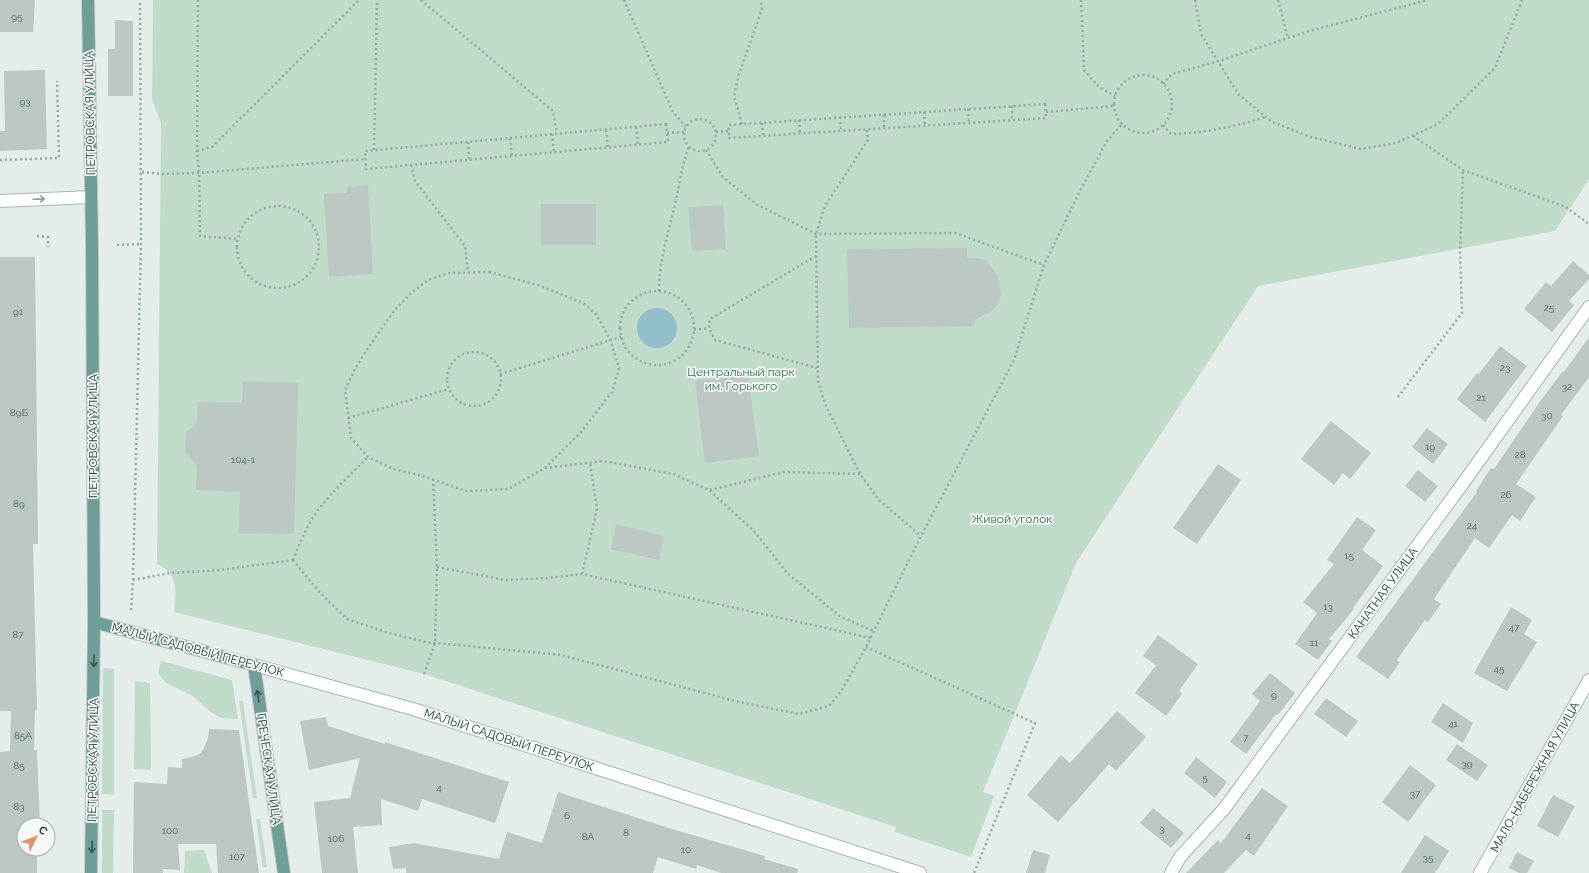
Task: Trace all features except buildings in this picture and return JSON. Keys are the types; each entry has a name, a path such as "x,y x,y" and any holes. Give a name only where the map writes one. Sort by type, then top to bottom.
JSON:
{"main road":[{"name":"ПЕТРОВСКАЯ УЛИЦА","path":"88,0 94,622 91,873"},
{"name":"МАЛЫЙ САДОВЫЙ ПЕРЕУЛОК","path":"94,622 254,665"},
{"name":"ГРЕЧЕСКАЯ УЛИЦА","path":"254,665 284,873"}],"street":[{"path":"0,201 91,197"},
{"name":"КАНАТНАЯ УЛИЦА","path":"1171,873 1180,857 1224,809 1461,486 1589,307"},
{"name":"МАЛЫЙ САДОВЫЙ ПЕРЕУЛОК","path":"254,665 413,709 920,873"},
{"name":"МАЛО-НАБЕРЕЖНАЯ УЛИЦА","path":"1480,873 1589,680"}],"path":[{"path":"131,610 141,244 142,172 140,0"},
{"path":"198,0 197,151 199,173 200,236 237,239"},
{"path":"197,151 212,147 359,0"},
{"path":"374,150 377,0"},
{"path":"421,0 553,112 557,134"},
{"path":"624,0 673,112 686,127"},
{"path":"742,124 734,96 739,74 762,9 761,0"},
{"path":"1081,0 1084,70 1099,87 1115,96"},
{"path":"1195,0 1201,34 1219,61 1238,95 1272,122 1311,137 1361,149 1396,143 1438,124 1495,68 1522,0"},
{"path":"1278,0 1288,38"},
{"path":"1164,84 1172,74 1219,61 1309,31 1428,0"},
{"path":"1136,76 1146,76 1155,78 1164,84 1169,92 1171,105 1168,118 1163,125 1156,130 1142,133 1129,130 1122,124 1116,116 1114,106 1115,96 1119,87 1126,80 1136,76"},
{"path":"0,160 59,158 57,81"},
{"path":"1046,104 1046,118 729,138 729,125 762,123 1046,104"},
{"path":"1012,106 1012,120"},
{"path":"1046,112 1114,106"},
{"path":"968,109 969,123"},
{"path":"924,112 925,126"},
{"path":"884,115 884,128"},
{"path":"840,117 841,131"},
{"path":"1163,125 1171,134 1195,133 1236,126 1265,117"},
{"path":"698,119 705,119 711,123 716,132 715,141 706,150 695,150 686,142 684,132 686,127 691,122 698,119"},
{"path":"799,120 800,134"},
{"path":"762,123 763,136"},
{"path":"666,124 668,142 366,169 365,151 374,150 666,124"},
{"path":"293,560 320,594 347,619 389,633 426,642 561,655 735,701 799,714 829,706 842,690 871,638 921,536 1014,360 1044,266 1080,190 1107,141 1122,124"},
{"path":"636,127 638,145"},
{"path":"868,129 868,140 825,206 816,234 818,381 825,404 860,474 879,500 921,536"},
{"path":"606,130 608,148"},
{"path":"716,132 729,131"},
{"path":"667,133 684,132"},
{"path":"552,134 554,152"},
{"path":"1412,135 1463,170 1566,207 1589,224"},
{"path":"510,138 512,156"},
{"path":"468,142 470,160"},
{"path":"659,291 661,261 674,209 684,159 690,147"},
{"path":"706,150 723,177 756,204 816,234 955,233 1044,266"},
{"path":"142,172 161,174 199,173 366,159"},
{"path":"411,165 415,181 465,246 468,273"},
{"path":"1398,396 1462,313 1460,253 1463,170"},
{"path":"278,206 292,208 304,215 312,225 318,237 319,250 316,263 309,274 299,282 287,287 274,288 261,285 250,277 241,266 237,253 237,239 242,225 252,215 264,208 278,206"},
{"path":"37,236 48,237 48,247"},
{"path":"117,245 141,244"},
{"path":"816,256 710,319 709,328 715,340 817,368"},
{"path":"488,272 538,285 583,303 596,314 611,341 619,369 612,392 581,432 545,468 508,489 466,491 433,479 393,469 368,457 351,438 345,390 356,367 394,310 412,292 428,280 448,273 488,272"},
{"path":"659,291 675,296 683,302 689,310 693,320 694,330 686,351 677,359 666,364 655,365 643,363 633,356 626,348 621,337 620,326 622,316 627,306 635,298 644,293 659,291"},
{"path":"694,330 709,328"},
{"path":"500,374 621,337"},
{"path":"470,353 478,353 492,360 500,374 501,382 495,396 489,402 482,405 466,405 459,401 449,389 448,373 451,366 456,360 470,353"},
{"path":"348,418 449,389"},
{"path":"293,560 304,533 318,510 368,457"},
{"path":"545,468 604,461 673,474 709,490 753,530 788,574 841,617 874,631"},
{"path":"582,574 597,509 590,463"},
{"path":"709,490 784,472 860,474"},
{"path":"424,674 435,643 437,567 433,479"},
{"path":"133,580 170,573 228,569 293,560"},
{"path":"437,567 506,580 547,578 582,574 871,638"},
{"path":"866,647 1035,723 974,873"}],"green space":[{"name":"Центральный парк им. Горького","path":"153,0 1589,0 1589,179 1555,231 1258,286 1076,563 983,792 994,796 971,857 895,832 896,827 424,674 174,612 175,590 173,578 164,568 157,564 161,124 152,99"},
{"path":"161,661 232,680 238,719 221,718 208,710 193,696 166,683 158,673"},
{"path":"103,668 114,669 114,795 102,794"},
{"path":"135,681 150,683 151,770 134,769"},
{"path":"239,701 243,701 257,798 253,798"},
{"path":"102,810 114,810 113,873 102,873"},
{"path":"256,819 260,819 267,867 263,868"},
{"path":"204,850 212,873 184,873 185,851"}],"water":[{"path":"653,308 661,308 668,311 674,317 677,328 674,339 668,345 661,348 653,348 646,345 640,339 637,332 637,324 640,317 646,311"}],"park label":[{"name":"Живой уголок","path":"1012,519"}]}
